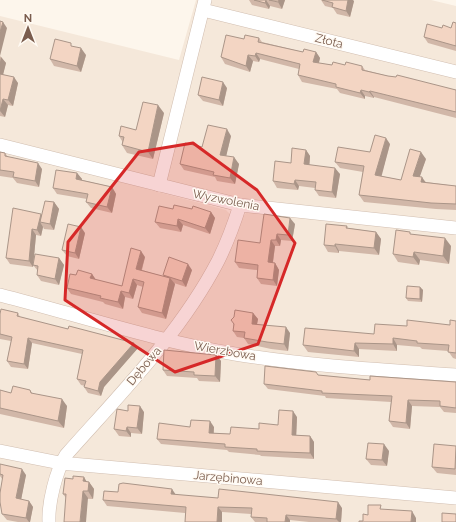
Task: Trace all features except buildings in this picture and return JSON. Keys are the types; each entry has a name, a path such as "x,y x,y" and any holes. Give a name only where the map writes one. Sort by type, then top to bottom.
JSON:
{"street":[{"name":"Złota","path":"204,5 456,72"},
{"path":"160,185 204,5"},
{"name":"Wyzwolenia","path":"0,145 240,204 456,228"},
{"name":"Dębowa","path":"49,522 48,512 60,463 143,368 189,310 218,261 240,204"},
{"name":"Wierzbowa","path":"0,294 166,339 235,354 332,366 456,375"},
{"name":"Jarzębinowa","path":"0,451 60,463 456,498"}],"highlighted area":[{"path":"193,143 257,190 295,243 258,344 175,372 65,300 68,242 139,152"}],"shaded area":[{"path":"196,0 431,0 456,6 456,223 239,199 170,181 167,178 150,176 0,139 0,16 179,60"},
{"path":"0,150 226,210 231,215 242,217 247,212 456,232 456,522 0,522"}]}
